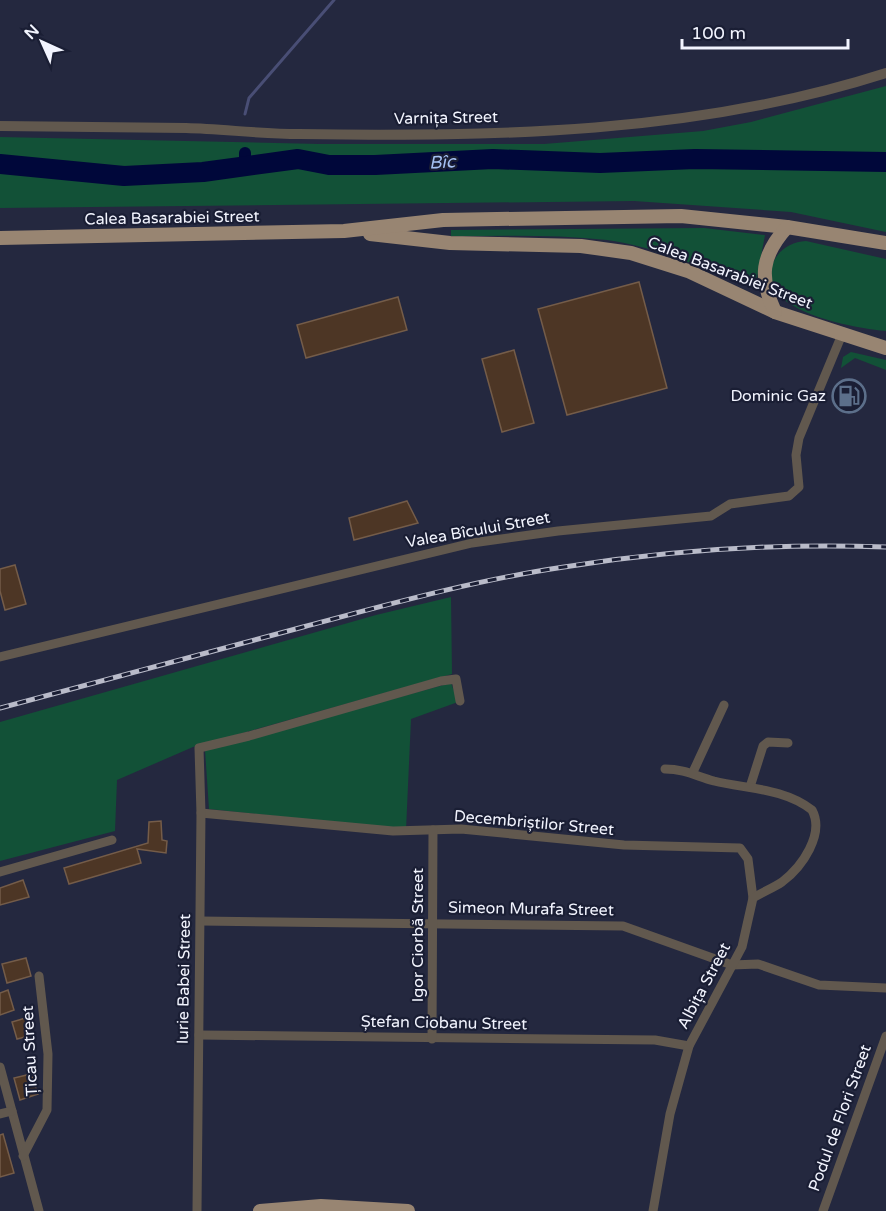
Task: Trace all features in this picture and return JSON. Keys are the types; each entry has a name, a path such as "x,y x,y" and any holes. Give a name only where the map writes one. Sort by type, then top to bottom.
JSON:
{"main road":[{"name":"Calea Basarabiei Street","path":"0,238 344,231 444,220 681,216 787,227 886,243"},
{"path":"775,312 764,288 764,270 768,255 777,238 787,227"},
{"name":"Calea Basarabiei Street","path":"344,231 450,243 581,246 631,253 688,272 775,312 883,345"},
{"path":"260,1211 321,1206 408,1211"}],"street":[{"name":"Varnița Street","path":"0,126 188,129 296,134 546,131 652,124 714,115 886,73"},
{"name":"Valea Bîcului Street","path":"1,654 450,547 558,531 711,516 730,504 789,496 799,487 796,455 799,438 843,332"},
{"name":"Iurie Babei Street","path":"197,1211 201,921 199,748 456,678 460,701"},
{"path":"693,772 724,705"},
{"path":"750,786 763,746 768,742 788,743"},
{"path":"665,769 693,772 712,780 750,786 802,803 812,810 817,824 812,843 794,870 781,882 753,898"},
{"name":"Decembriștilor Street","path":"201,813 393,831 500,832 641,847 740,848 748,859 753,898"},
{"name":"Igor Ciorbă Street","path":"432,1039 433,831"},
{"path":"0,872 112,840"},
{"name":"Albița Street","path":"653,1211 670,1114 689,1046 746,937 753,898"},
{"name":"Simeon Murafa Street","path":"201,921 623,926 732,965 758,964 819,985 886,988"},
{"name":"Țicau Street","path":"23,1156 47,1110 48,1054 39,975"},
{"name":"Ștefan Ciobanu Street","path":"199,1035 655,1040 689,1046"},
{"name":"Podul de Flori Street","path":"823,1211 886,1036"},
{"path":"0,1067 39,1211"},
{"path":"0,1114 12,1110"}],"green space":[{"path":"886,86 886,232 791,212 634,201 0,208 0,137 319,144 544,144 703,131 751,122"},
{"path":"704,228 765,235 755,288 664,254 626,243 548,236 451,236 451,230"},
{"path":"806,241 886,259 886,331 851,326 808,313 789,303 776,291 770,277 775,259 788,246"},
{"path":"851,352 886,360 886,370 855,358 841,368 843,357"},
{"path":"451,597 452,674 193,747 117,780 115,831 0,861 0,722 376,615"},
{"path":"451,683 458,702 411,719 406,830 209,809 205,750"}],"building":[{"path":"639,282 667,388 567,415 538,309"},
{"path":"398,297 407,330 306,358 297,325"},
{"path":"514,350 534,423 502,432 482,359"},
{"path":"407,501 418,523 354,540 349,518"},
{"path":"15,565 26,604 5,610 0,591 0,569"},
{"path":"161,821 162,840 167,841 166,853 137,849 141,863 69,884 64,868 148,843 149,822"},
{"path":"23,880 29,897 0,905 0,888"},
{"path":"26,958 31,976 7,983 2,964"},
{"path":"8,990 14,1010 0,1015 0,993"},
{"path":"29,1017 33,1035 17,1039 12,1022"},
{"path":"31,1074 38,1094 20,1100 14,1078"},
{"path":"3,1134 14,1173 0,1177 0,1135"}],"waterway":[{"path":"245,114 249,98 334,0"},
{"path":"245,153 245,166"},
{"name":"Bîc","path":"0,164 124,176 203,172 298,159 329,165 493,159 600,163 695,159 886,162"}],"railway":[{"path":"0,708 401,601 531,572 644,556 725,549 805,546 886,547"}],"place":[{"name":"Dominic Gaz","path":"849,396"}]}
